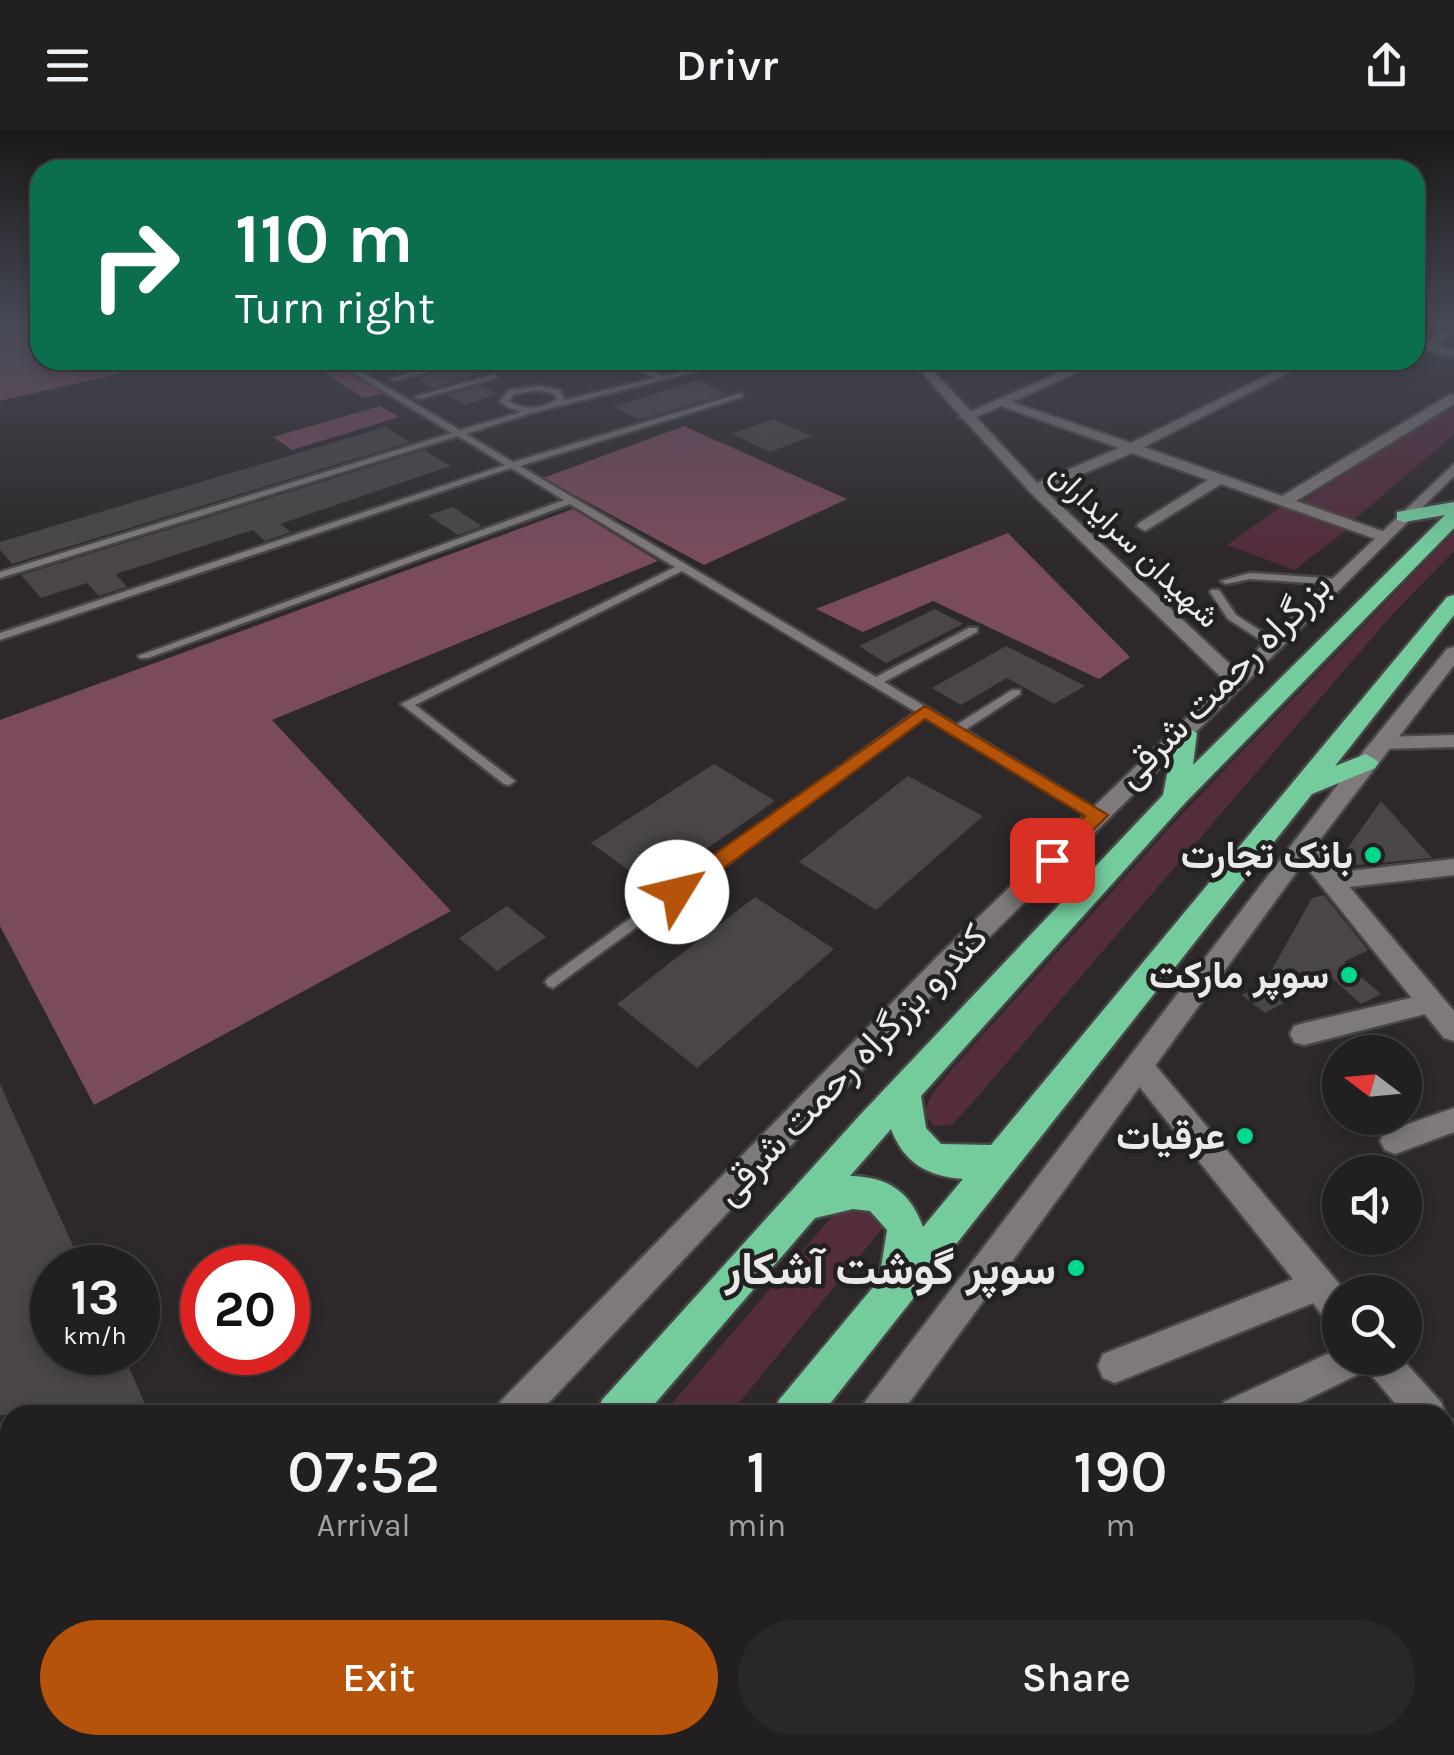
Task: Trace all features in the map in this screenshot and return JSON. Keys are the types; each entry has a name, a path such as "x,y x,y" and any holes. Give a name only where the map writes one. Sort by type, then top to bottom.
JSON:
{"highway":[{"path":"1404,516 1454,508"},
{"name":"بزرگراه رحمت شرقی","path":"802,1205 1176,797 1454,517"},
{"path":"802,1405 1454,601"},
{"path":"1176,797 1185,732"},
{"path":"1298,790 1373,753"},
{"path":"904,1092 903,1123 920,1149 935,1158 965,1164 1001,1159"},
{"path":"626,1405 802,1205 842,1190 859,1190 890,1203 908,1230 909,1240 894,1291"}],"street":[{"name":"شهیدان سرایداران","path":"950,399 1035,489 1236,680"},
{"path":"965,416 1008,399"},
{"path":"1035,489 1132,448 1230,399"},
{"path":"1283,502 1453,399"},
{"path":"1001,402 1382,536"},
{"name":"کندرو بزرگراه رحمت شرقی","path":"523,1405 947,962 1454,468"},
{"path":"1145,526 1220,480"},
{"path":"886,1405 1373,753 1452,657"},
{"path":"1373,753 1454,741"},
{"path":"1305,848 1454,1030"},
{"path":"1332,881 1454,867"},
{"path":"1304,1034 1432,1002"},
{"path":"1140,1066 1322,1289"},
{"path":"1394,1141 1454,1120"},
{"path":"1115,1366 1322,1300"},
{"path":"1257,1405 1322,1374"},
{"path":"1394,1375 1419,1405"}],"lane":[{"path":"400,399 1098,815"},
{"path":"507,399 506,403 534,410"},
{"path":"554,405 560,399"},
{"path":"0,574 580,399"},
{"path":"0,637 510,466 727,399"},
{"path":"144,656 570,500"},
{"path":"510,781 407,704 683,567"},
{"path":"1226,581 1250,576 1339,582"},
{"path":"1214,592 1232,617 1274,644"},
{"path":"876,682 973,630"},
{"path":"956,730 1016,692"},
{"path":"553,982 925,711"}],"shaded area":[{"path":"1454,403 1454,434 1354,520 1300,503"},
{"path":"380,406 399,417 292,450 273,437"},
{"path":"684,426 847,499 704,565 543,478"},
{"path":"1282,506 1348,529 1294,570 1227,545"},
{"path":"573,509 658,561 272,720 451,911 94,1105 0,926 0,720"},
{"path":"1454,532 1454,551 1390,617 973,1102 952,1125 933,1126 924,1113 932,1094 952,1069 1180,816"},
{"path":"1008,533 1130,657 1099,679 933,601 863,632 816,609"},
{"path":"855,1203 878,1208 885,1225 737,1405 671,1405 836,1212"}],"building":[{"path":"454,399 483,399 465,405"},
{"path":"639,399 711,399 639,420 613,407"},
{"path":"773,419 812,436 770,452 732,434"},
{"path":"385,427 410,442 12,564 0,550 0,542"},
{"path":"424,450 451,466 280,524 291,532 265,541 253,530 116,574 127,587 99,596 87,583 41,598 21,575"},
{"path":"453,507 482,526 458,535 428,515"},
{"path":"935,609 963,624 886,663 859,646"},
{"path":"1006,646 1085,686 1054,704 1007,678 961,705 932,688"},
{"path":"714,764 775,801 652,887 591,843"},
{"path":"908,776 983,816 876,910 799,862"},
{"path":"1381,801 1432,858 1357,865 1345,852"},
{"path":"1324,895 1368,950 1344,962 1381,994 1361,1004 1331,977 1265,1013 1242,995 1265,982 1312,898"},
{"path":"755,897 834,949 697,1068 617,1004"},
{"path":"507,906 546,937 497,971 459,938"},
{"path":"0,1084 73,1245 30,1245 30,1375 132,1375 146,1405 0,1405"}],"place":[{"name":"بانک تجارت","path":"1373,855"},
{"name":"سوپر مارکت","path":"1349,975"},
{"name":"عرقیات","path":"1245,1136"},
{"name":"سوپر گوشت آشکار","path":"1076,1268"}],"route":[{"path":"677,892 925,711 1098,815 1052,860"}]}
